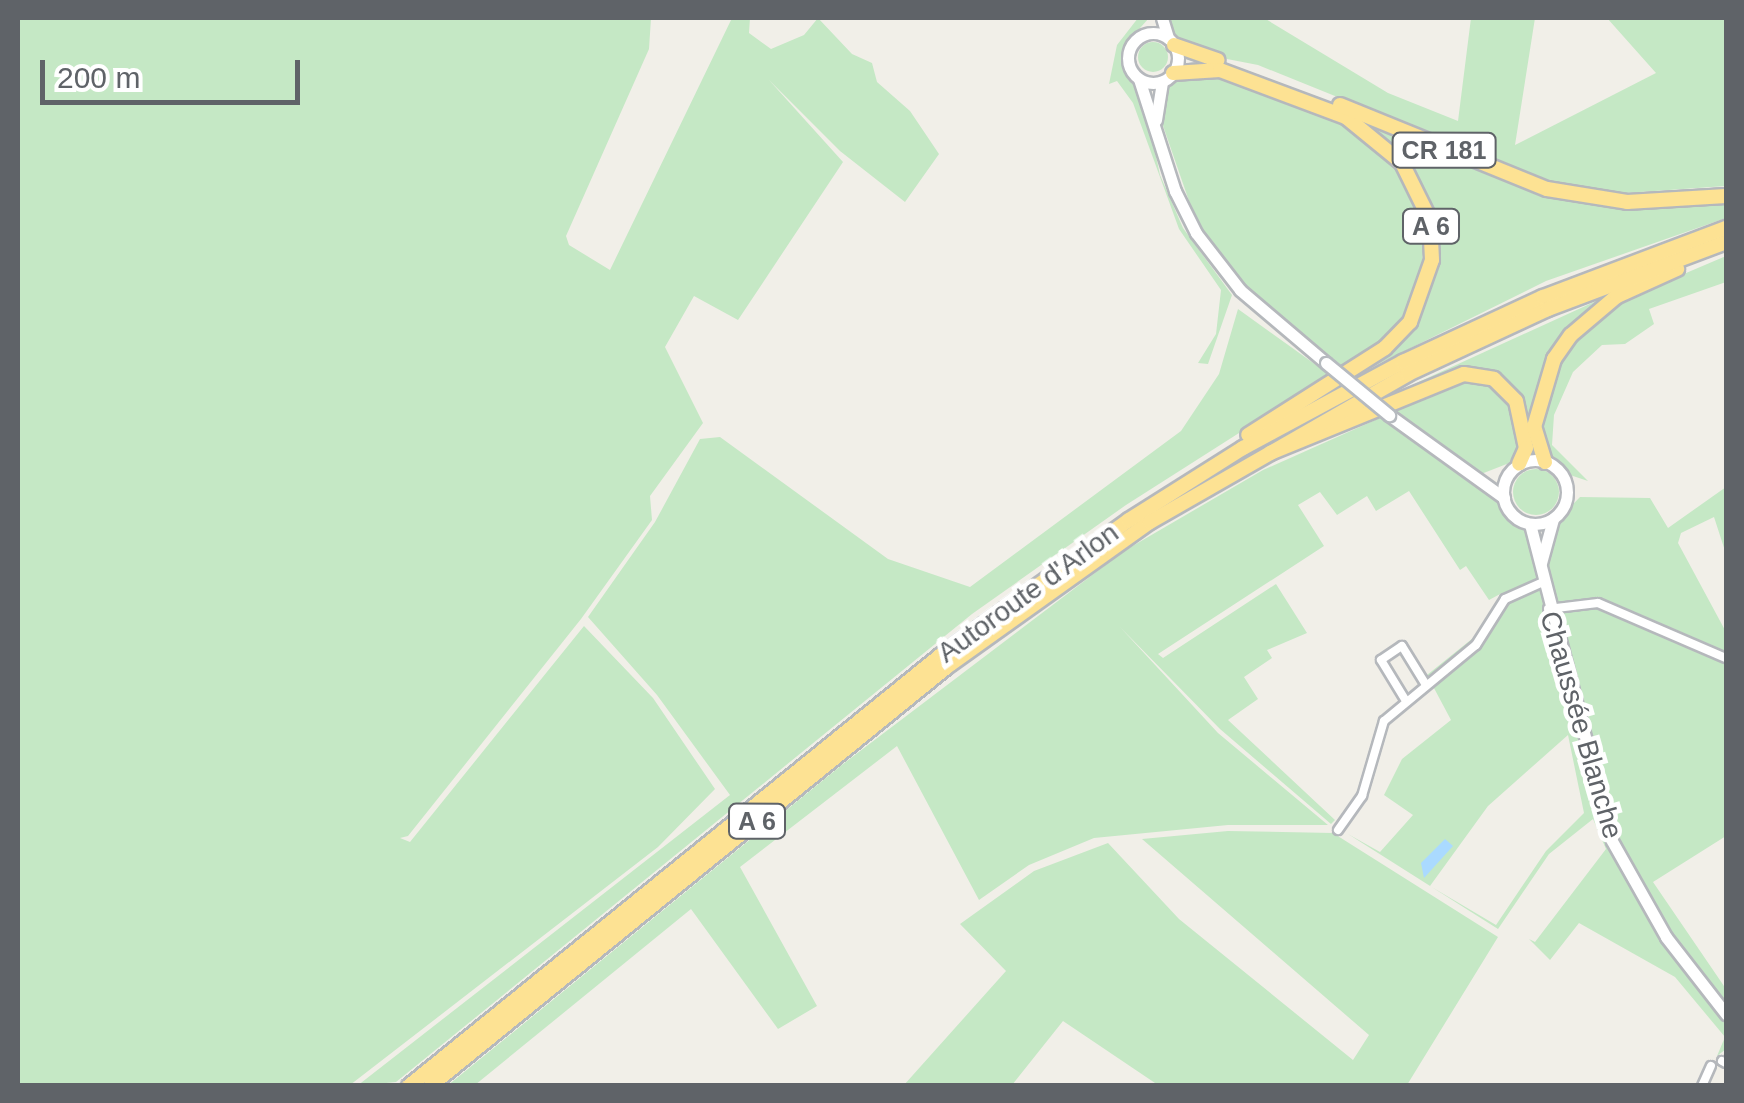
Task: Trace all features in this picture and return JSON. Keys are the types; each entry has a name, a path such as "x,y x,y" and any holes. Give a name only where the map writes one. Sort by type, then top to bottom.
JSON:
{"highway":[{"name":"CR 181","path":"1171,41 1256,70 1548,189 1627,202 1726,196"},
{"name":"A 6","path":"1167,77 1220,70 1346,118 1402,163 1430,220 1432,260 1410,322 1385,348 1225,450 1200,475"},
{"name":"Autoroute d'Arlon","path":"409,1086 941,655 1200,475 1321,404 1497,317 1726,228"},
{"name":"A 6","path":"1546,462 1534,440 1539,398 1570,336 1618,296 1726,245"},
{"name":"Autoroute d'Arlon","path":"430,1086 948,666 1088,563 1260,454 1472,343 1726,245"},
{"path":"1260,454 1282,452 1464,374 1494,379 1516,400 1526,448 1514,470"}],"main road":[{"path":"1152,18 1128,52 1176,191 1209,253 1257,306 1390,416 1504,498 1512,515 1530,524 1552,520"},
{"path":"1155,124 1171,41 1162,18"},
{"path":"1142,35 1171,41"},
{"path":"1140,79 1167,77"},
{"path":"1474,476 1546,462 1560,472 1568,490 1552,520 1540,567"},
{"path":"1504,498 1514,470"},
{"name":"Chaussée Blanche","path":"1530,524 1548,609 1612,841 1666,937 1726,1014"}],"street":[{"name":"Chaussée Blanche","path":"1338,830 1366,788 1384,721 1492,629 1512,593 1543,582"},
{"path":"1548,609 1598,603 1726,658"},
{"path":"1406,701 1381,660 1402,646 1426,685"},
{"path":"1702,1086 1710,1066"}],"green space":[{"path":"18,18 651,18 649,49 566,236 569,245 610,270 732,18 750,18 749,33 771,49 804,35 818,18 852,54 872,63 877,82 910,111 939,154 905,202 840,151 769,80 843,162 738,320 694,296 665,347 703,423 650,496 652,520 581,619 408,836 400,838 410,842 584,626 653,698 715,789 658,847 350,1085 18,1085"},
{"path":"1138,18 1149,18 1124,46 1123,64 1144,99 1160,175 1183,228 1232,295 1208,364 1198,363 1216,334 1221,290 1179,229 1133,103 1117,81 1109,84 1117,45"},
{"path":"1165,18 1264,18 1388,93 1458,121 1471,18 1535,18 1515,145 1656,73 1607,18 1726,18 1726,186 1626,193 1550,183 1258,65 1196,53 1180,45"},
{"path":"1153,42 1164,46 1168,57 1164,68 1153,72 1142,68 1138,57 1142,46"},
{"path":"1208,72 1254,84 1343,123 1401,170 1424,222 1422,278 1396,328 1343,369 1249,289 1198,227 1161,120 1167,86 1177,76"},
{"path":"1361,121 1546,196 1625,205 1726,202 1726,218 1546,281 1342,382 1413,324 1437,261 1435,218 1415,171"},
{"path":"1726,256 1726,282 1649,309 1654,324 1625,344 1602,345 1573,372 1554,415 1552,445 1588,481 1567,474 1547,456 1538,428 1550,381 1570,345 1618,302"},
{"path":"1616,292 1551,358 1529,431 1520,398 1463,370 1366,406"},
{"path":"1238,309 1330,375 1126,505 972,614 396,1082 357,1086 730,795 657,695 588,617 655,522 700,439 720,437 888,559 970,587 1181,431 1219,374"},
{"path":"1465,380 1489,385 1511,404 1522,449 1517,460 1476,476 1533,537 1540,564 1554,524 1580,497 1650,498 1668,528 1726,487 1726,554 1714,517 1681,533 1678,543 1726,632 1726,836 1653,882 1726,989 1726,1049 1717,1056 1725,1037 1675,977 1579,923 1550,960 1529,939 1535,942 1606,849 1593,819 1549,854 1498,929 1432,887 1496,925 1546,851 1584,813 1568,735 1488,806 1430,886 1348,834 1380,852 1413,815 1384,795 1402,759 1451,720 1427,675 1488,626 1505,599 1502,593 1489,600 1466,566 1460,570 1409,491 1376,511 1367,496 1337,515 1320,492 1298,505 1324,546 1158,654 1163,658 1276,584 1307,633 1267,650 1272,658 1244,677 1258,699 1228,720 1335,820 1331,824 1220,729 1120,627 1218,733 1328,825 1228,825 1094,838 1029,865 979,900 897,746 740,867 817,1006 778,1029 691,909 475,1085 447,1086 843,764 1124,551 1263,470"},
{"path":"1536,469 1552,476 1559,492 1552,508 1536,515 1520,508 1513,492 1520,476"},
{"path":"1228,831 1333,833 1498,937 1407,1085 1158,1085 1063,1021 1012,1085 904,1085 1006,971 960,924 1034,871 1108,843 1179,919 1353,1060 1369,1035 1142,839"}],"water":[{"path":"1445,839 1453,846 1424,878 1421,863"}]}
